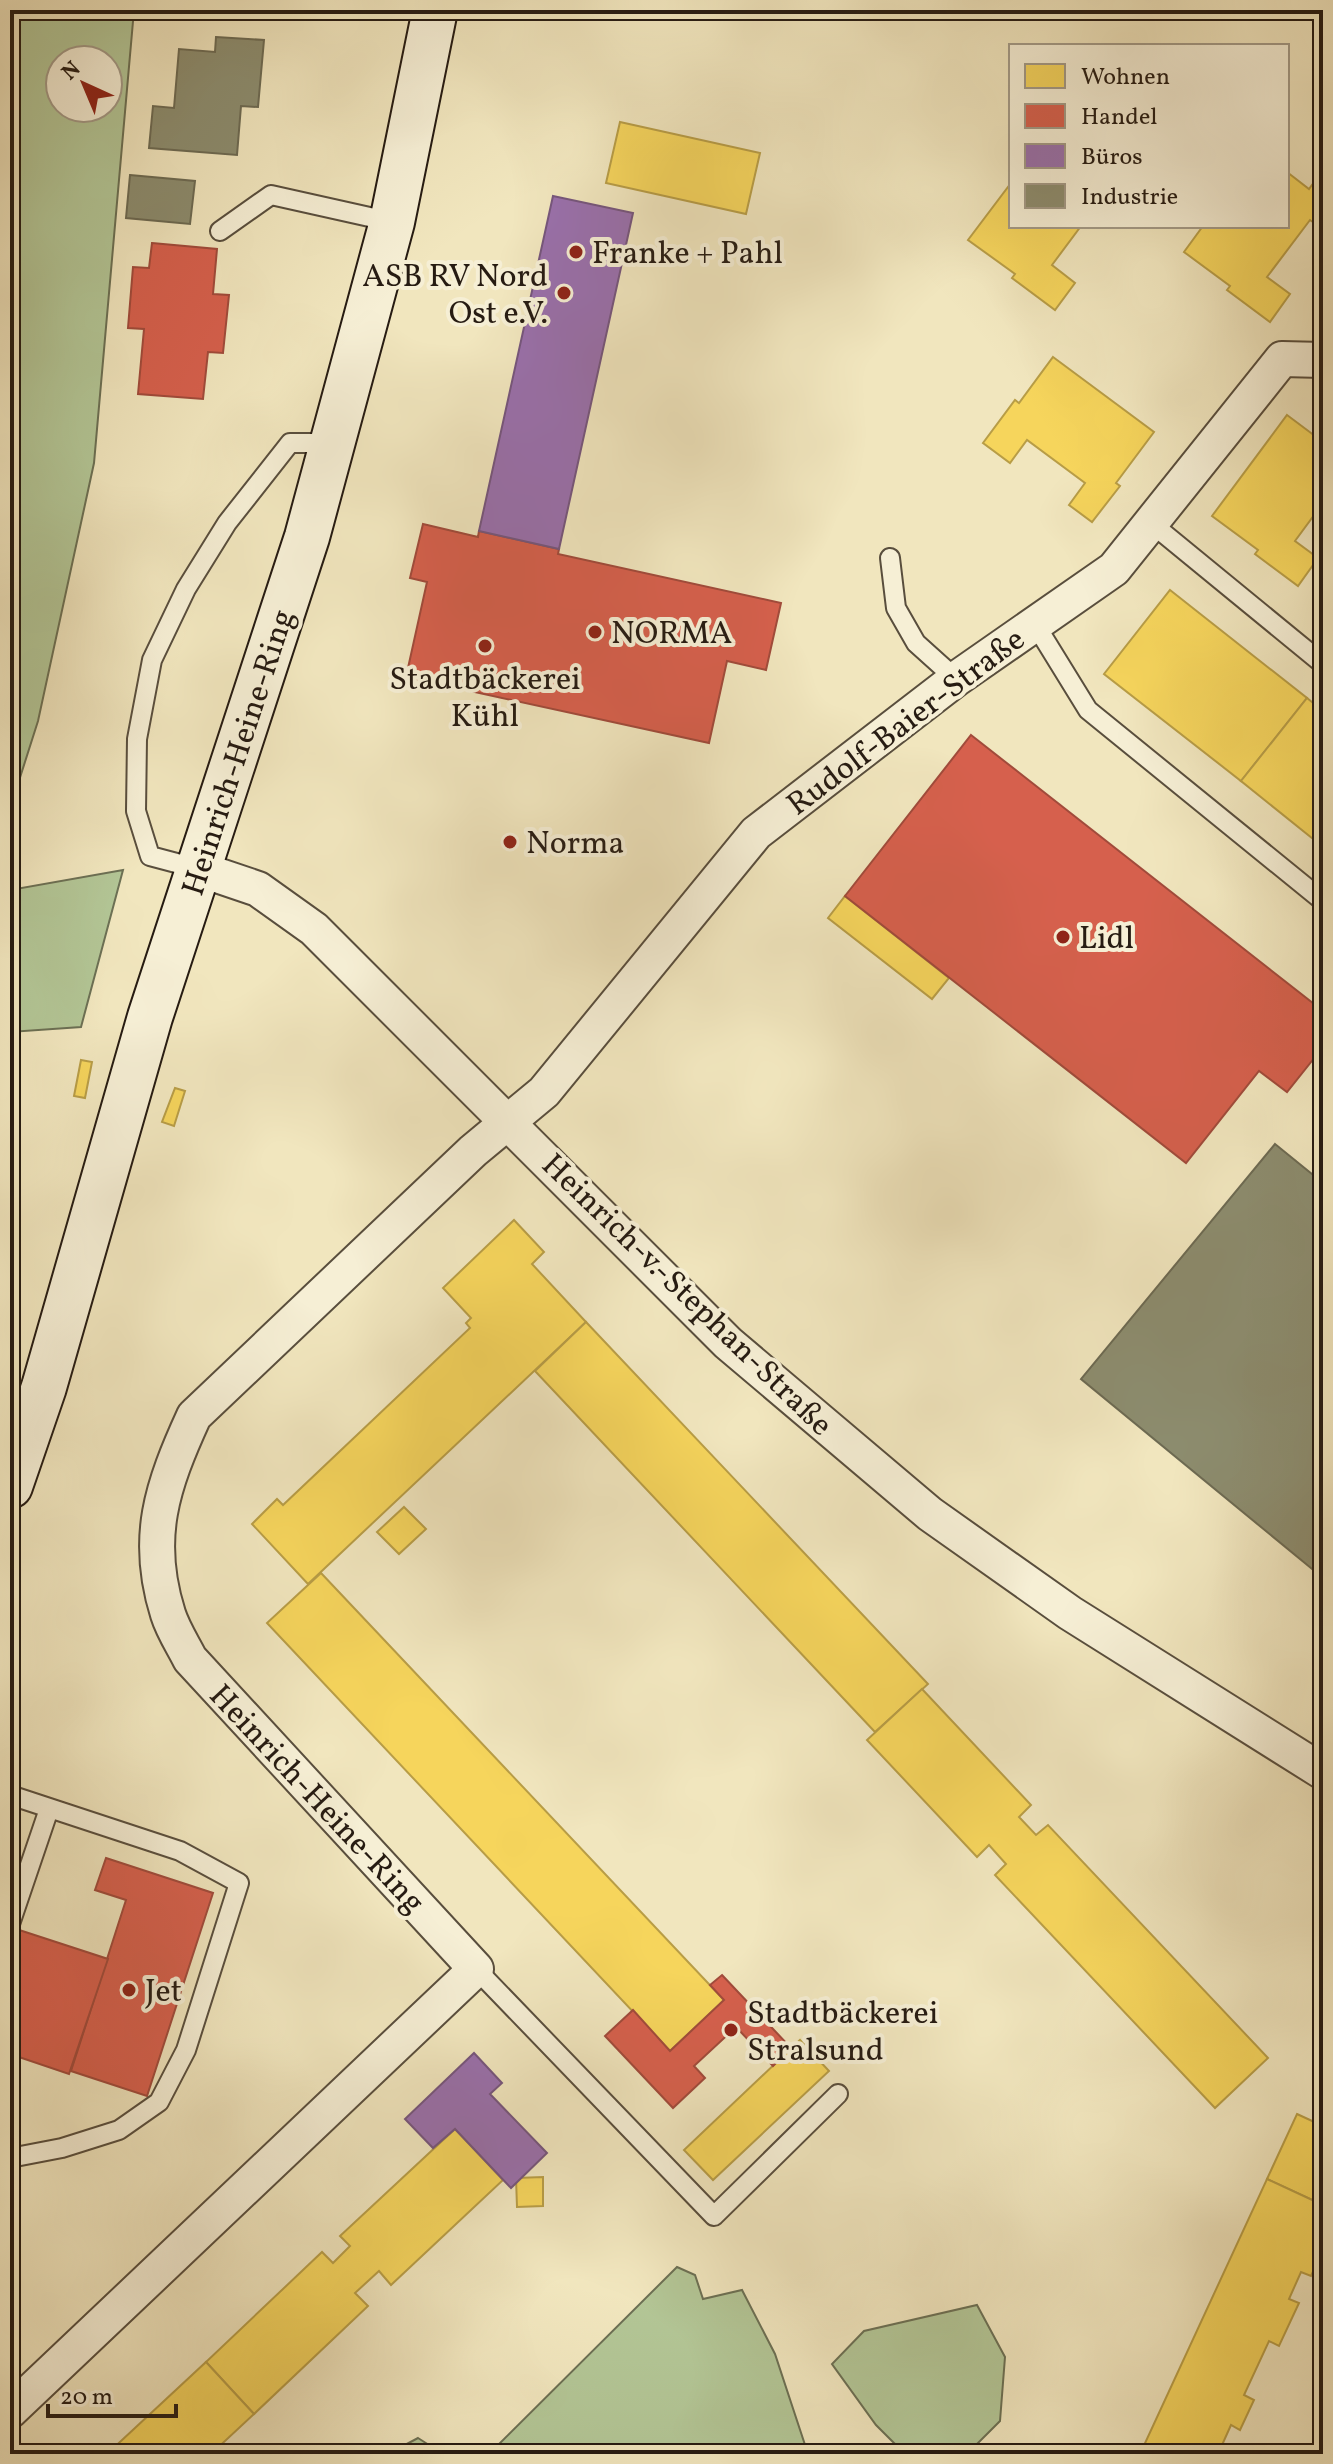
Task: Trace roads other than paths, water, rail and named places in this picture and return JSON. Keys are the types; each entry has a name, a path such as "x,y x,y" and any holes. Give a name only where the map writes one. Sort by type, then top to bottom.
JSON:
{"main road":[{"name":"Heinrich-Heine-Ring","path":"10,1486 44,1387 150,1017 307,537 392,222 435,10"}],"street":[{"name":"Rudolf-Baier-Straße","path":"509,1122 544,1092 756,833 956,679 1114,569 1282,359 1323,360"},
{"name":"Heinrich-v.-Stephan-Straße","path":"199,869 258,889 314,929 728,1343 930,1514 1070,1613 1323,1772"},
{"name":"Heinrich-Heine-Ring","path":"476,1969 190,1659 169,1617 157,1570 157,1517 172,1463 194,1416 462,1161 509,1122"},
{"path":"10,2411 476,1969"}],"lane":[{"path":"220,231 271,195 392,222"},
{"path":"199,869 150,856 136,811 137,739 152,660 186,589 227,523 290,443 333,443"},
{"path":"1151,523 1323,664"},
{"path":"890,558 896,608 916,643 956,679"},
{"path":"1035,624 1088,710 1323,901"},
{"path":"10,1795 180,1851 239,1883 186,2050 159,2102 119,2130 62,2148 10,2158"},
{"path":"10,1924 49,1809"},
{"path":"476,1969 714,2216 838,2094"}],"place":[{"name":"Franke + Pahl","path":"576,252"},
{"name":"ASB RV Nord Ost e.V.","path":"564,293"},
{"name":"NORMA","path":"595,632"},
{"name":"Stadtbäckerei Kühl","path":"485,646"},
{"name":"Norma","path":"510,842"},
{"name":"Lidl","path":"1063,937"},
{"name":"Jet","path":"129,1990"},
{"name":"Stadtbäckerei Stralsund","path":"731,2030"}]}
